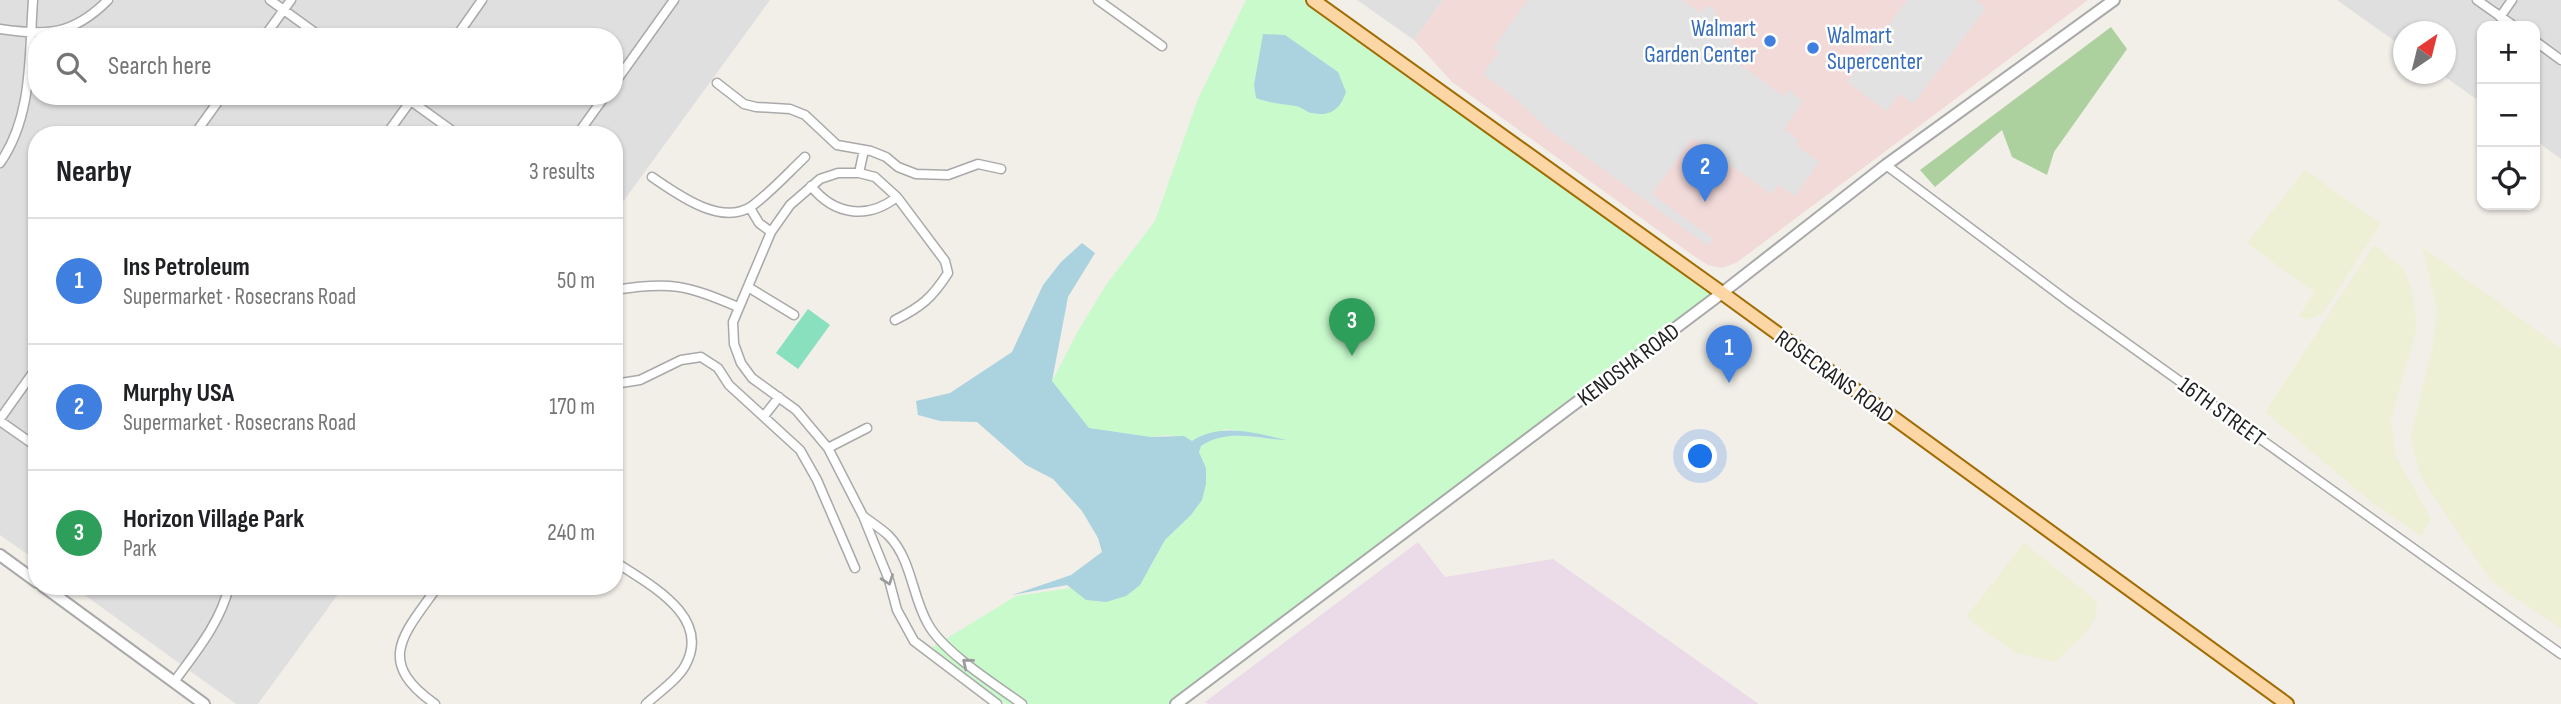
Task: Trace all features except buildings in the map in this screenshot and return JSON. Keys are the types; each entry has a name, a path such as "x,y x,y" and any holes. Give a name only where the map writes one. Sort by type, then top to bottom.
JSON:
{"main road":[{"name":"ROSECRANS ROAD","path":"1313,0 1722,293 2287,704"}],"street":[{"path":"30,28 33,0"},
{"path":"270,0 309,28"},
{"path":"271,28 291,0"},
{"path":"462,28 482,0"},
{"path":"623,71 674,0"},
{"path":"1098,0 1162,46"},
{"name":"KENOSHA ROAD","path":"1176,704 1722,293 1886,165 2114,0"},
{"path":"2477,0 2506,21"},
{"path":"2500,17 2512,0"},
{"path":"69,28 95,14 105,3"},
{"path":"0,29 28,32"},
{"path":"2540,45 2561,60"},
{"path":"0,163 22,120 28,54"},
{"path":"717,83 744,104 790,109 805,115 837,145 886,157 898,167 916,174 948,175 978,164 1001,169"},
{"path":"200,126 216,105"},
{"path":"392,126 405,105"},
{"path":"418,105 446,126"},
{"path":"583,126 599,105"},
{"path":"859,173 864,150"},
{"path":"652,177 684,199 702,207 728,213 750,208 805,157"},
{"name":"16TH STREET","path":"1886,165 2069,302 2561,653"},
{"path":"895,320 934,295 948,273 945,261 897,197 875,177 859,173 838,173 820,179 811,186 790,205 771,232 733,322 734,344 741,363 752,378 796,410 828,448 863,516 889,580 897,610 914,641 992,702"},
{"path":"811,186 828,204 851,212 876,210 897,197"},
{"path":"750,208 759,223 771,232"},
{"path":"623,289 651,284 676,285 696,289 738,307"},
{"path":"748,288 794,315"},
{"path":"623,383 640,380 681,360 701,357 718,368 729,385 800,450 817,480 855,568"},
{"path":"28,380 0,420 28,440"},
{"path":"764,416 779,397"},
{"path":"828,448 867,428"},
{"path":"863,516 889,536 899,549 928,625 936,636 965,662 1022,704"},
{"path":"0,555 28,575"},
{"path":"623,567 676,604 688,622 693,647 684,668 646,704"},
{"path":"55,595 204,704"},
{"path":"174,682 206,638 227,595"},
{"path":"432,595 404,634 399,650 401,667 415,690 435,704"}],"shaded area":[{"path":"0,0 770,0 623,202 623,126 28,126 28,555 0,535"},
{"path":"1357,0 1443,0 1414,40"},
{"path":"1443,0 2088,0 1736,263 1722,268 1708,265 1691,254 1452,82 1414,40"},
{"path":"1528,0 1682,0 1700,13 1707,5 1713,9 1735,45 1728,56 1783,96 1789,90 1803,101 1784,129 1799,141 1796,145 1819,162 1795,196 1778,185 1771,194 1692,138 1652,194 1713,239 1708,246 1549,130 1511,95 1483,74 1499,52 1493,48"},
{"path":"1907,0 1975,0 1986,8 1914,103 1899,94 1887,111 1847,82"},
{"path":"2337,0 2561,0 2561,159 2540,144 2540,21 2477,21 2477,99 2455,84 2456,21 2393,21 2393,40"},
{"path":"1418,542 1445,577 1553,559 1759,704 1205,702"},
{"path":"85,595 337,595 258,704 236,704"}],"green space":[{"path":"1246,0 1313,0 1722,293 1177,704 1006,704 931,648 1016,596 1071,588 1086,600 1106,602 1150,568 1165,540 1191,515 1206,468 1199,452 1201,446 1220,437 1230,436 1281,439 1227,429 1192,441 1168,435 1151,437 1089,428 1052,381 1106,285 1155,221 1198,99"},
{"path":"2111,27 2127,49 2054,152 2047,175 2012,157 2002,130 1935,187 1920,170"},
{"path":"2305,170 2381,224 2322,314 2307,320 2299,316 2314,292 2247,243"},
{"path":"2374,245 2403,268 2413,293 2417,328 2391,419 2396,457 2431,518 2421,536 2365,497 2265,412"},
{"path":"2422,247 2561,348 2561,628 2492,582 2421,477 2410,439 2433,345 2437,309"},
{"path":"808,309 830,325 798,369 776,353"},
{"path":"2024,543 2097,601 2096,616 2087,632 2055,662 2014,652 1966,617"}],"water":[{"path":"1263,34 1285,35 1338,72 1346,92 1338,107 1330,113 1319,114 1256,98 1254,85"},
{"path":"1082,243 1095,253 1068,297 1052,381 1089,428 1151,437 1184,436 1192,441 1203,435 1226,430 1287,440 1232,436 1221,437 1201,446 1199,452 1206,468 1202,500 1191,515 1165,540 1140,585 1126,596 1106,602 1086,600 1067,585 1012,595 1071,575 1102,552 1098,538 1082,511 1053,479 1026,465 977,422 940,421 918,415 916,401 950,393 1012,352 1043,285 1061,262"}],"place":[{"name":"Walmart Garden Center","path":"1770,41"},
{"name":"Walmart Supercenter","path":"1813,48"},
{"name":"Murphy USA","path":"1705,202"},
{"name":"Horizon Village Park","path":"1352,356"},
{"name":"Ins Petroleum","path":"1729,383"}]}
